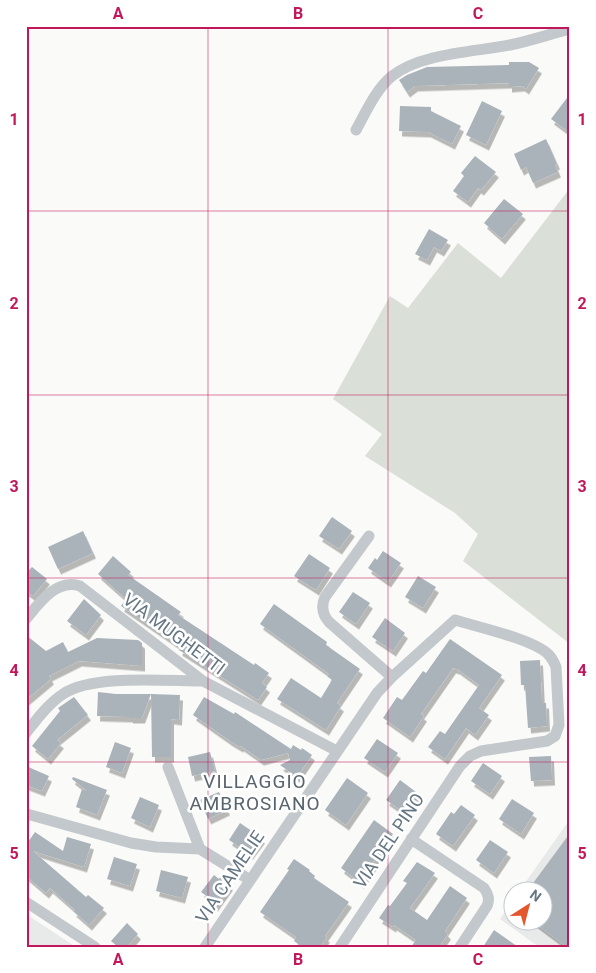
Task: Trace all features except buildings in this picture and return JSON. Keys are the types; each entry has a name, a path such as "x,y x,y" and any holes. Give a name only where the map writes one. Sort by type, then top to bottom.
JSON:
{"street":[{"path":"356,130 384,84 409,66 442,56 513,44 570,28"},
{"path":"369,536 325,597 323,612 328,622 375,660 392,677"},
{"name":"VIA MUGHETTI","path":"26,618 54,590 72,583 88,591 203,681 337,751"},
{"name":"VIA CAMELIE","path":"204,947 377,693 455,620 536,646 548,655 556,667 559,725 555,736 546,741 484,750 470,756"},
{"path":"26,733 55,700 66,692 80,686 116,681 203,681"},
{"name":"VIA DEL PINO","path":"340,947 460,766 470,756"},
{"path":"168,767 200,848"},
{"path":"27,814 131,843 156,847 200,848 250,880"},
{"path":"412,839 484,888 488,895 489,899 486,906 460,947"},
{"path":"26,902 95,947"}],"shaded area":[{"path":"570,188 570,644 463,561 478,534 455,513 365,456 382,434 333,399 390,296 408,308 458,243 501,278"},
{"path":"570,819 570,947 539,947 515,930 554,930 554,880 527,880"},
{"path":"504,913 504,922 500,919"},
{"path":"26,914 76,947 26,947"}],"district":[{"name":"VILLAGGIO AMBROSIANO","path":"255,792"}]}
